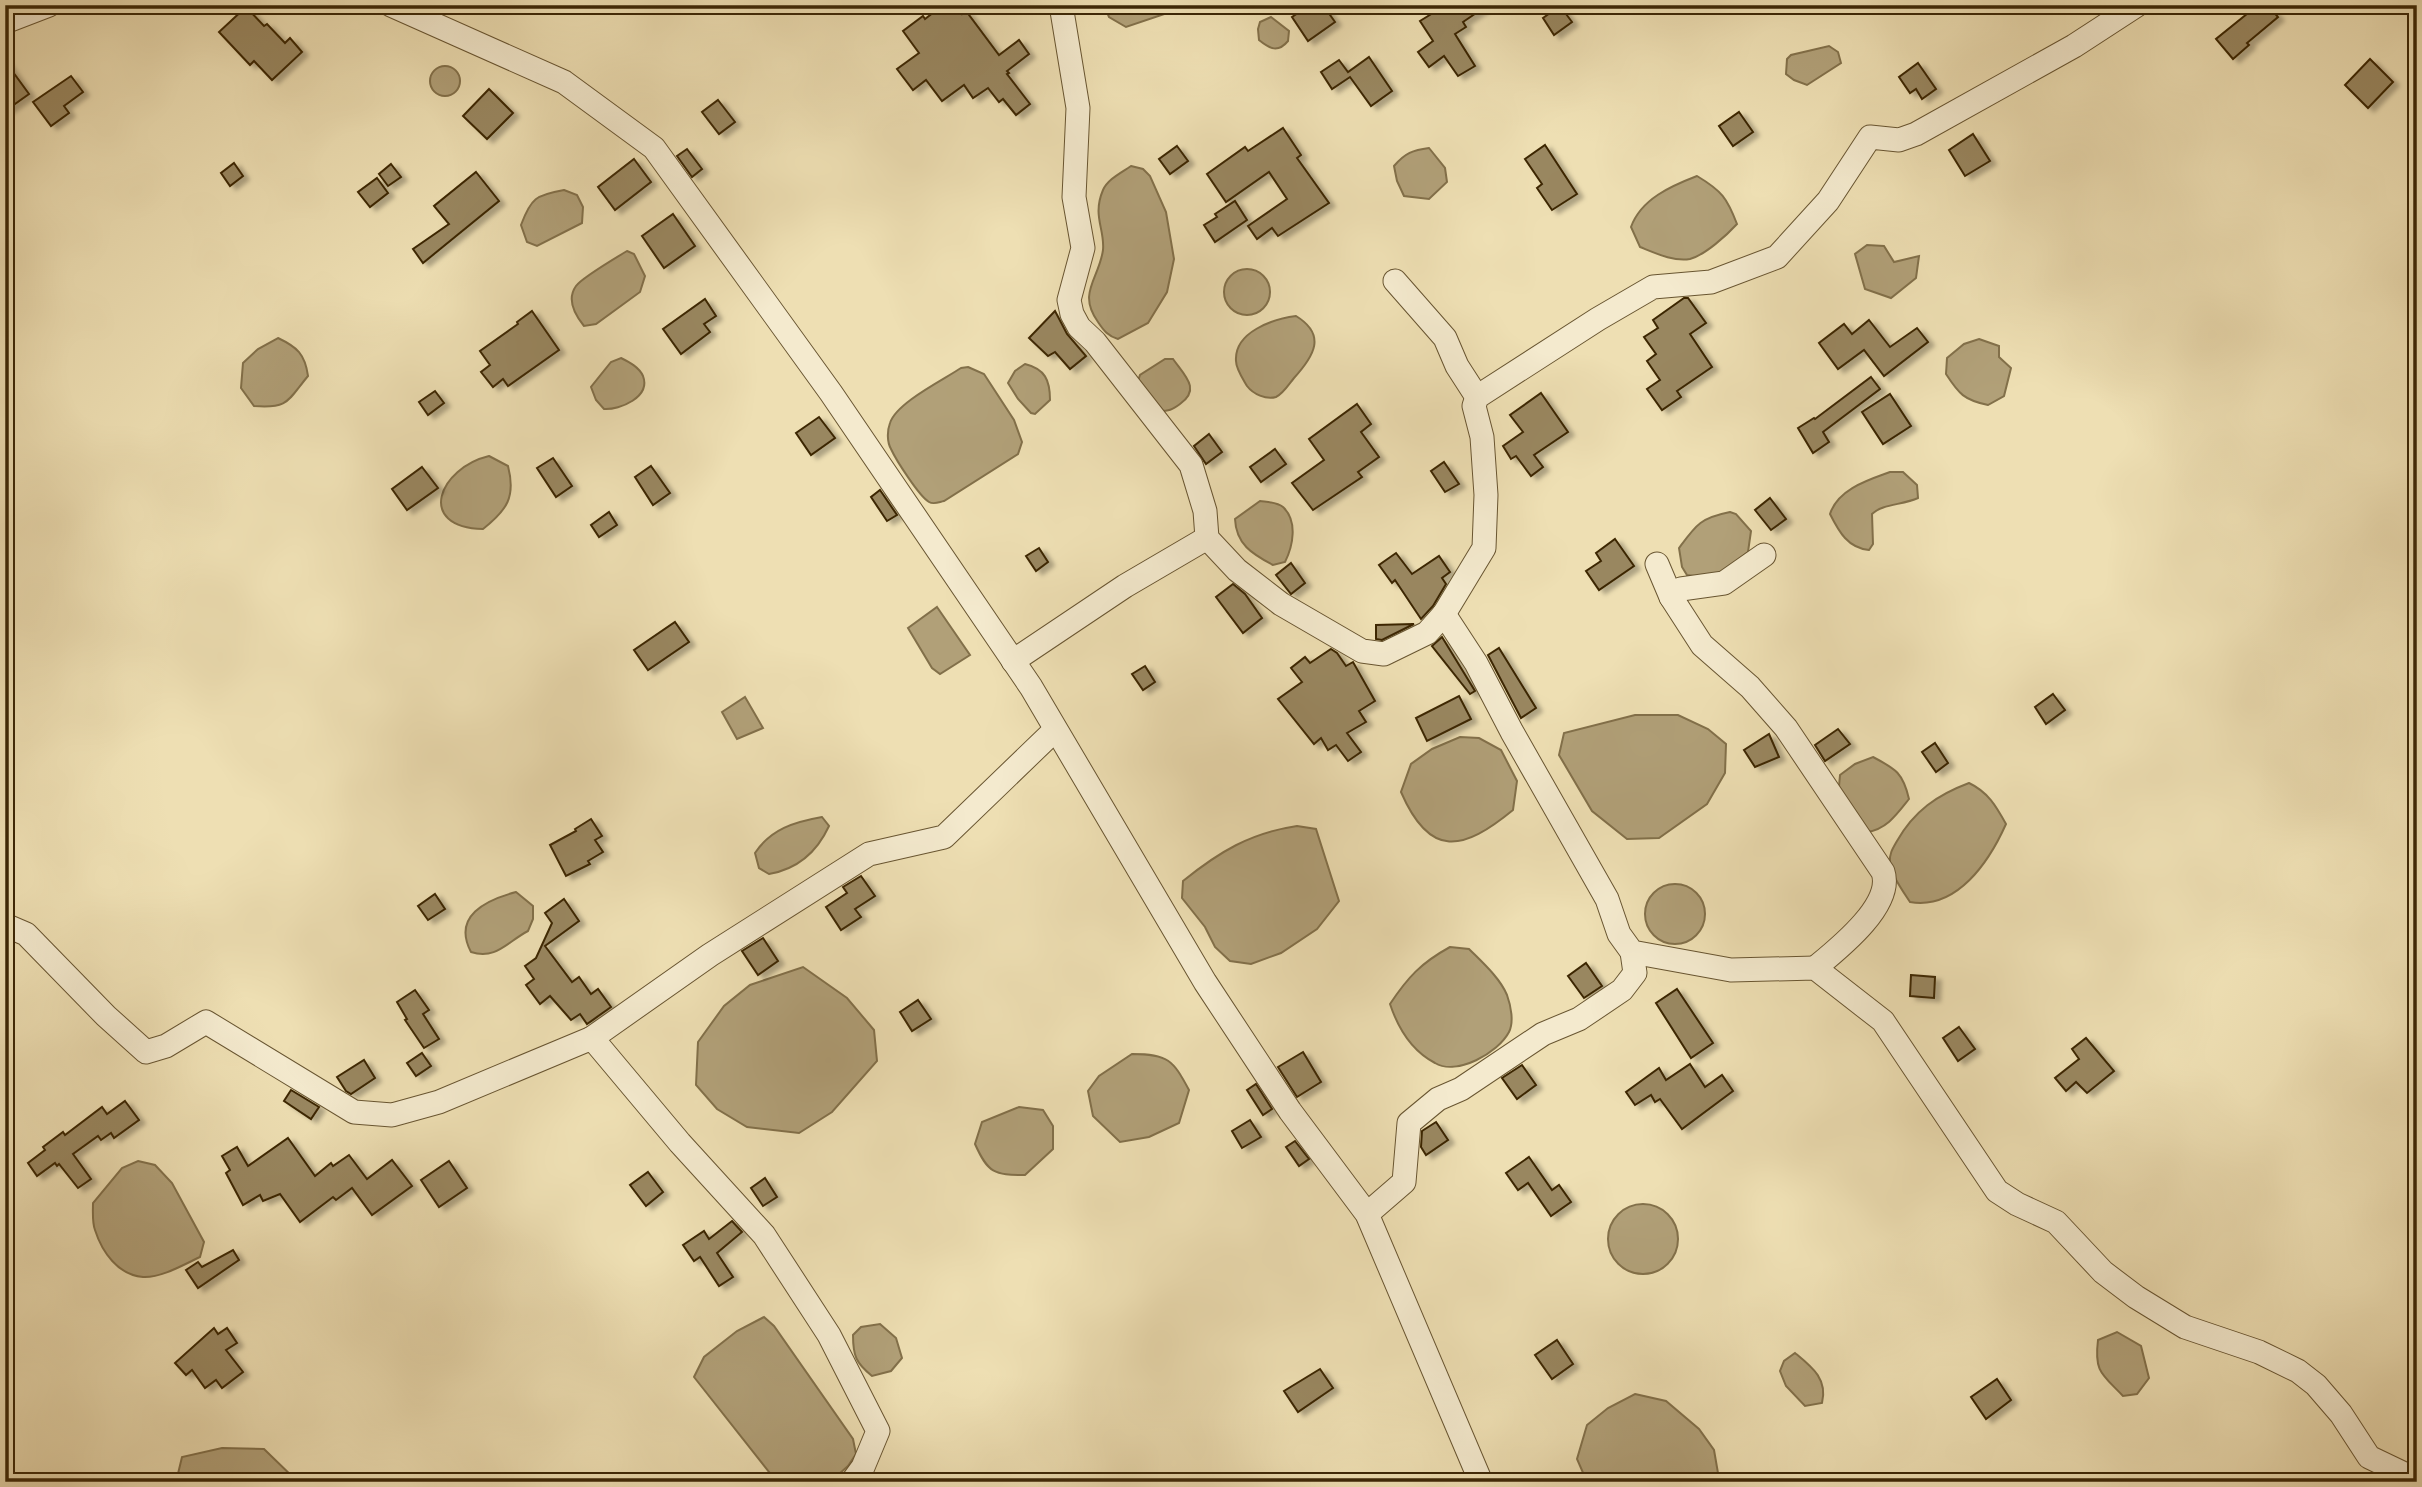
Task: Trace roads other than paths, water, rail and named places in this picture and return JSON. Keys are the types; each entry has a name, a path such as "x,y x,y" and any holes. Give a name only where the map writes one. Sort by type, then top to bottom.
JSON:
{"street":[{"path":"5,19 10,20 49,5"},
{"path":"391,5 564,82 654,148 831,393 1013,661 1205,982 1290,1111 1367,1214 1481,1482"},
{"path":"1060,5 1078,108 1074,197 1083,248 1069,300 1072,314 1079,327 1095,342 1191,465 1205,511 1207,538 1237,570 1281,604 1362,651 1384,654 1427,633 1444,614 1484,548 1486,495 1482,437 1474,406 1477,397 1653,287 1711,282 1777,257 1828,201 1870,137 1899,140 1916,134 2074,46 2137,5"},
{"path":"1395,281 1445,338 1457,366 1477,397"},
{"path":"1013,661 1125,586 1207,538"},
{"path":"1671,597 1681,589 1724,583 1764,555"},
{"path":"1632,952 1731,970 1815,968 1851,939 1884,892 1886,881 1883,872 1786,728 1750,687 1702,645 1671,597 1657,564"},
{"path":"1367,1214 1404,1182 1409,1123 1438,1099 1461,1089 1543,1034 1579,1018 1622,990 1635,973 1632,952 1619,934 1607,899 1476,663 1444,614"},
{"path":"5,925 26,934 145,1052 166,1046 206,1022 354,1112 391,1115 439,1102 592,1038 710,956 869,854 944,838 1055,730"},
{"path":"1815,968 1883,1021 1997,1191 2017,1204 2056,1222 2103,1272 2136,1297 2185,1327 2259,1352 2298,1371 2316,1385 2342,1415 2369,1457 2417,1480"},
{"path":"592,1038 680,1143 764,1235 829,1335 878,1432 863,1467 852,1482"}]}
